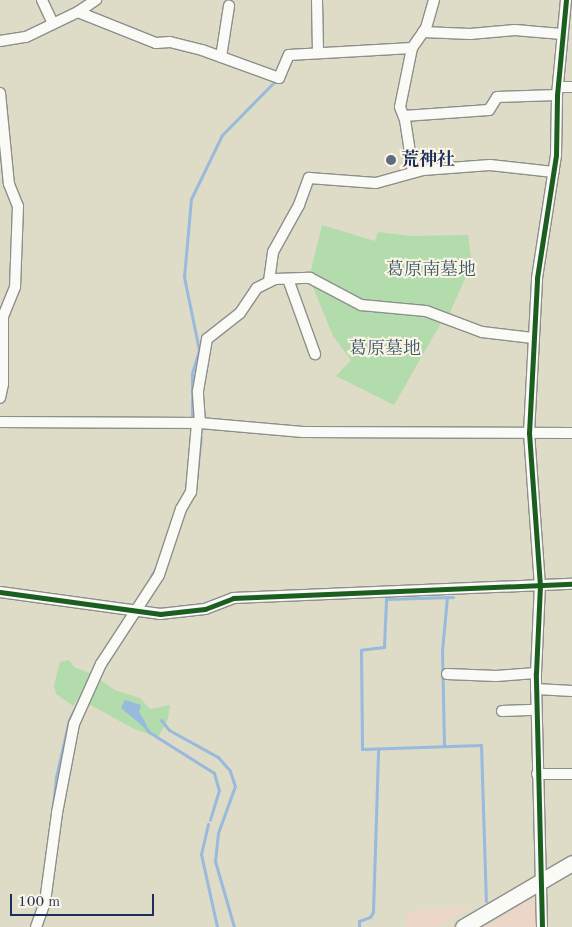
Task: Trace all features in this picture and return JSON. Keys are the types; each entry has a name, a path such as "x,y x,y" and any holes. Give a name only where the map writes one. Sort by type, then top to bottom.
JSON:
{"main road":[{"path":"462,927 572,863"}],"street":[{"path":"42,0 53,24"},
{"path":"0,41 26,37 78,12 96,0"},
{"path":"413,172 404,116 400,107 412,48 423,32 434,0"},
{"path":"542,927 536,710 540,586 529,433 537,278 554,172 557,91 566,0"},
{"path":"314,5 318,53"},
{"path":"221,57 229,6"},
{"path":"78,12 156,43 177,44 221,57 279,78 289,55 412,48"},
{"path":"423,32 470,34 515,30 562,34"},
{"path":"404,116 489,110 497,97 557,91 572,87"},
{"path":"0,93 9,184 18,206 15,287 3,316 3,384 0,398"},
{"path":"269,281 273,252 299,206 309,178 376,183 413,172 490,165 554,172"},
{"path":"36,927 45,902 57,814 74,724 93,684 133,611 158,575 181,509 191,492 199,423 198,391 206,339 233,319 250,294 269,281 310,278 361,305 426,311 482,332 533,338"},
{"path":"288,279 315,354"},
{"path":"0,422 199,423 303,432 572,433"},
{"path":"0,592 160,614 205,609 242,597 572,584"},
{"path":"447,674 496,676 536,673"},
{"path":"536,689 572,691"},
{"path":"502,711 536,710"},
{"path":"537,774 572,774"}],"shaded area":[{"path":"527,901 536,905 537,927 487,927"},
{"path":"472,907 437,927 406,927 407,911"}],"green space":[{"name":"葛原南墓地","path":"322,225 375,241 378,232 410,236 468,235 472,263 448,317 428,306 360,299 310,274"},
{"name":"葛原墓地","path":"311,282 362,312 369,310 429,317 441,323 394,405 336,376 351,360 333,336"},
{"path":"69,660 74,667 90,673 115,690 140,698 150,709 170,705 168,719 158,737 134,729 78,698 73,706 56,694 54,685 60,662"}],"water":[{"path":"125,700 141,705 139,712 147,725 144,727 121,708"}],"waterway":[{"path":"192,416 192,373 199,350 184,277 191,199 222,135 274,82"},
{"path":"195,491 201,436"},
{"path":"151,576 157,566"},
{"path":"444,745 442,651 447,597"},
{"path":"453,597 386,599 384,647 361,650 362,749 481,745 486,901"},
{"path":"51,825 56,777 69,720 88,682"},
{"path":"161,720 169,730 218,757 230,771 235,786 218,833 215,861 234,927"},
{"path":"142,723 149,732 214,773 219,790 210,820"},
{"path":"359,927 359,921 370,917 373,912 378,749"},
{"path":"208,824 201,854 217,927"}],"cycle path":[{"path":"542,927 536,673 540,586 529,433 537,278 556,155 557,95 566,0"},
{"path":"0,592 160,614 205,609 233,598 572,584"}],"place":[{"name":"荒神社","path":"391,160"}]}
